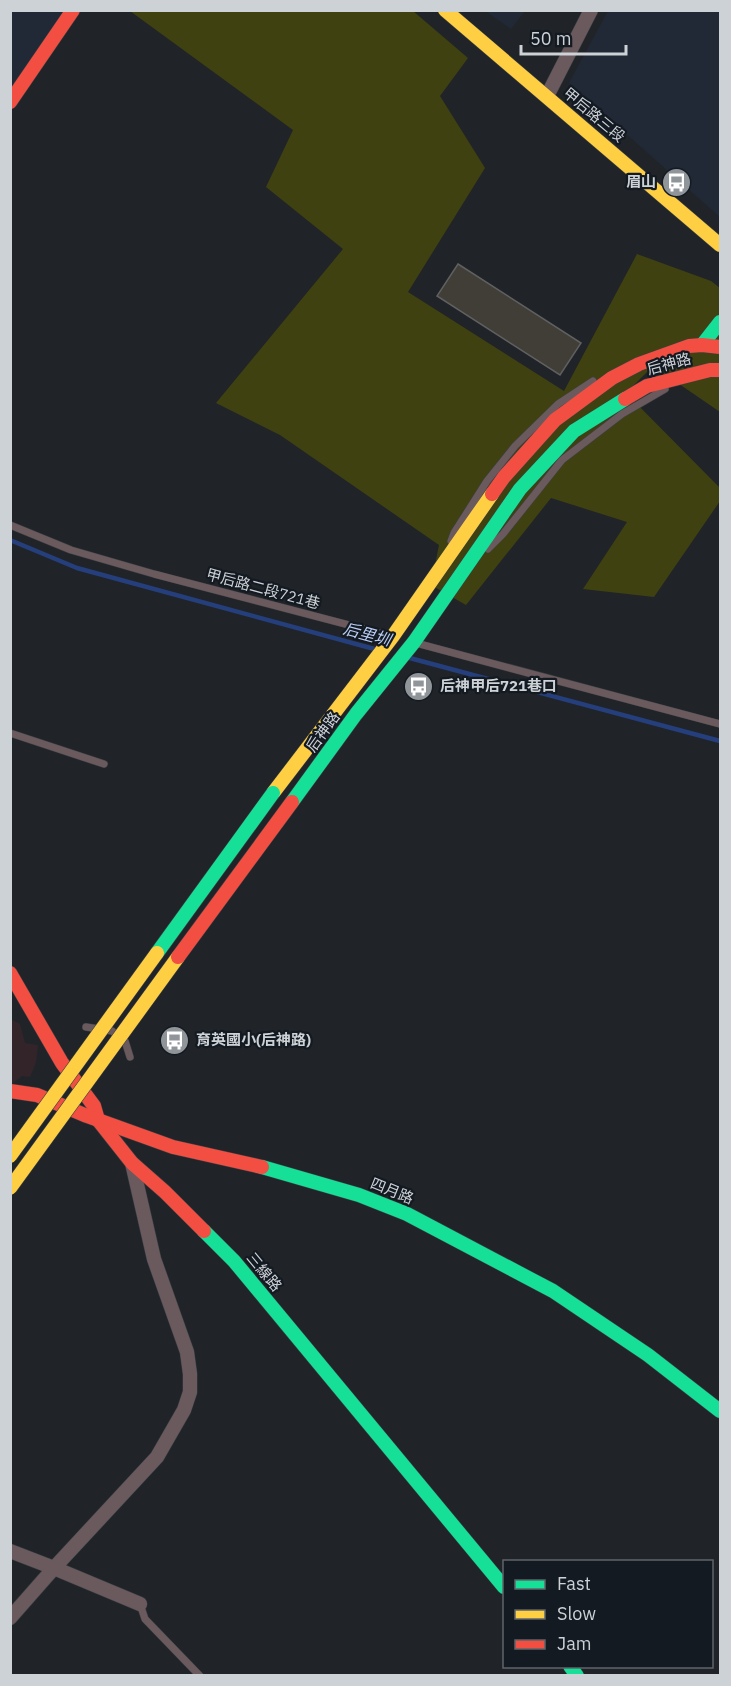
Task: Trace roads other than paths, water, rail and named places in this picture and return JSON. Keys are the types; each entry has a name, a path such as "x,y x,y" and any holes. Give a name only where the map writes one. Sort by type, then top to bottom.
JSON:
{"street":[{"path":"10,102 73,10"},
{"name":"甲后路三段","path":"445,10 719,240"},
{"path":"547,96 591,10"},
{"path":"702,345 720,322"},
{"name":"后神路","path":"10,1156 273,793 393,636 504,477 555,420 612,378 689,346 720,346"},
{"name":"后神路","path":"10,1188 356,714 414,642 520,489 574,432 647,386 710,370 720,370"},
{"name":"三線路","path":"10,973 62,1063 94,1106 98,1120 132,1163 165,1192 234,1261 503,1586"},
{"name":"四月路","path":"10,1091 37,1095 173,1147 252,1164 359,1195 407,1214 553,1291 648,1355 720,1411"},
{"path":"10,1618 158,1457 184,1410 190,1392 187,1352 153,1258 132,1163"},
{"path":"10,1551 140,1604"}],"lane":[{"name":"甲后路二段721巷","path":"10,525 71,550 720,724"},
{"path":"10,733 104,764"},
{"path":"86,1027 112,1031 125,1041 130,1057"},
{"path":"140,1604 145,1619 200,1676"}],"waterway":[{"name":"后里圳","path":"10,540 77,568 378,650"},
{"name":"后里圳","path":"406,657 720,741"}],"place":[{"name":"眉山","path":"677,182"},
{"name":"后神甲后721巷口","path":"419,686"},
{"name":"育英國小(后神路)","path":"175,1040"}]}
